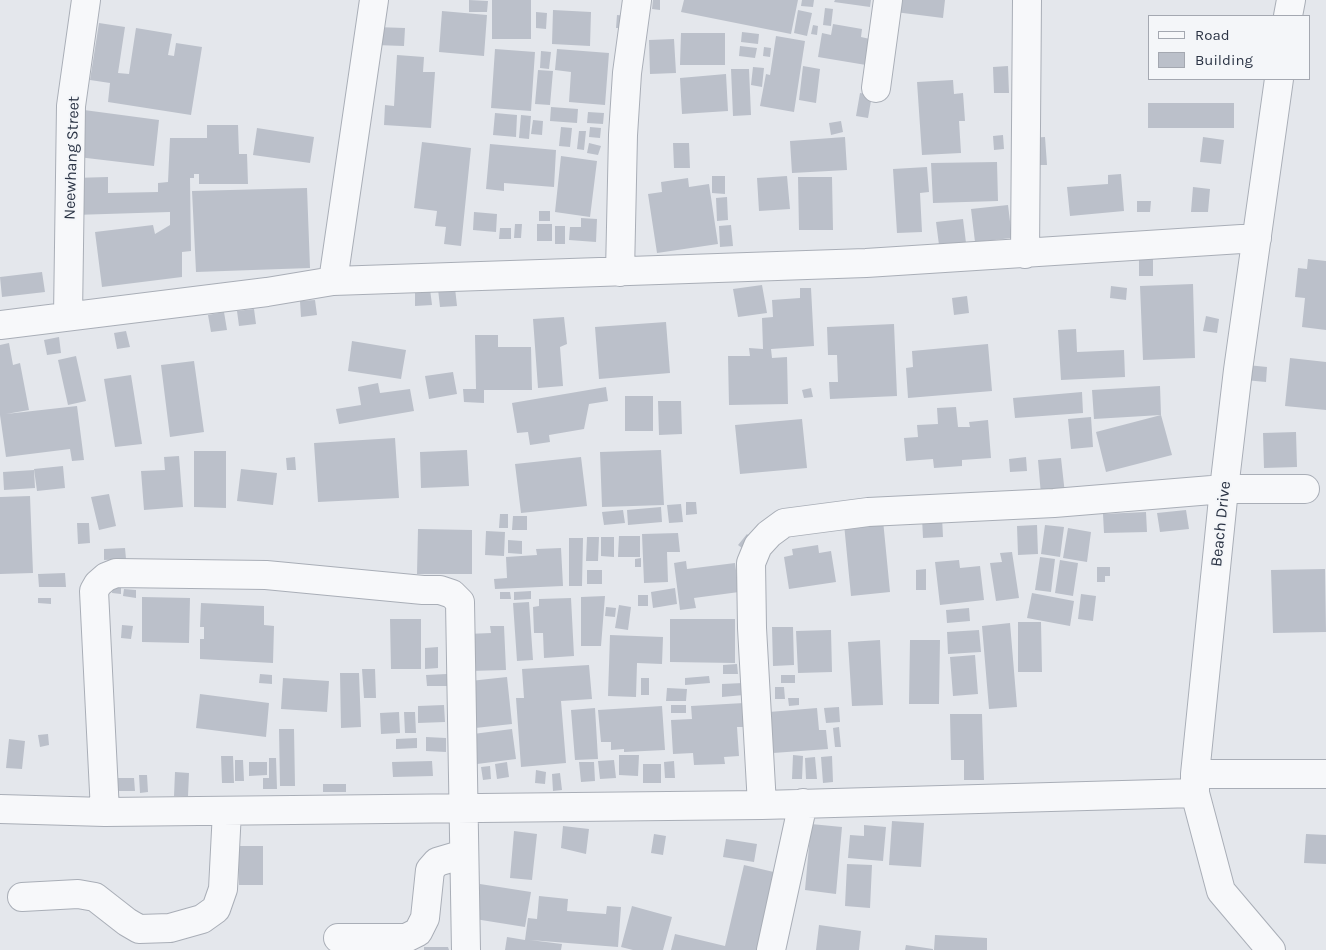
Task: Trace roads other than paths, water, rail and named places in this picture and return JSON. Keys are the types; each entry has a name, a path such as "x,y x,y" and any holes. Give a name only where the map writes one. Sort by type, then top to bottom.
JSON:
{"street":[{"name":"Neewhang Street","path":"68,316 71,106 86,0"},
{"path":"333,281 374,0"},
{"path":"620,272 623,136 627,73 637,0"},
{"path":"876,88 888,0"},
{"path":"1025,254 1027,0"},
{"path":"1288,15 1290,0"},
{"name":"Beach Drive","path":"1271,950 1221,891 1195,784 1224,489 1238,370 1279,80"},
{"path":"0,326 267,292 333,281 866,263 1257,238"},
{"path":"762,805 752,628 751,563 758,546 769,534 784,523 868,512 1054,503 1224,489 1305,489"},
{"path":"105,812 94,591 98,584 116,573 266,575 440,590 452,594 460,602 466,950"},
{"path":"0,809 105,812 762,805 1195,784 1326,774"},
{"path":"771,950 803,802"},
{"path":"22,897 78,894 95,898 139,929 170,928 202,919 216,909 223,889 227,810"},
{"path":"338,938 406,938 418,932 425,918 430,870 436,862 464,854"}]}
